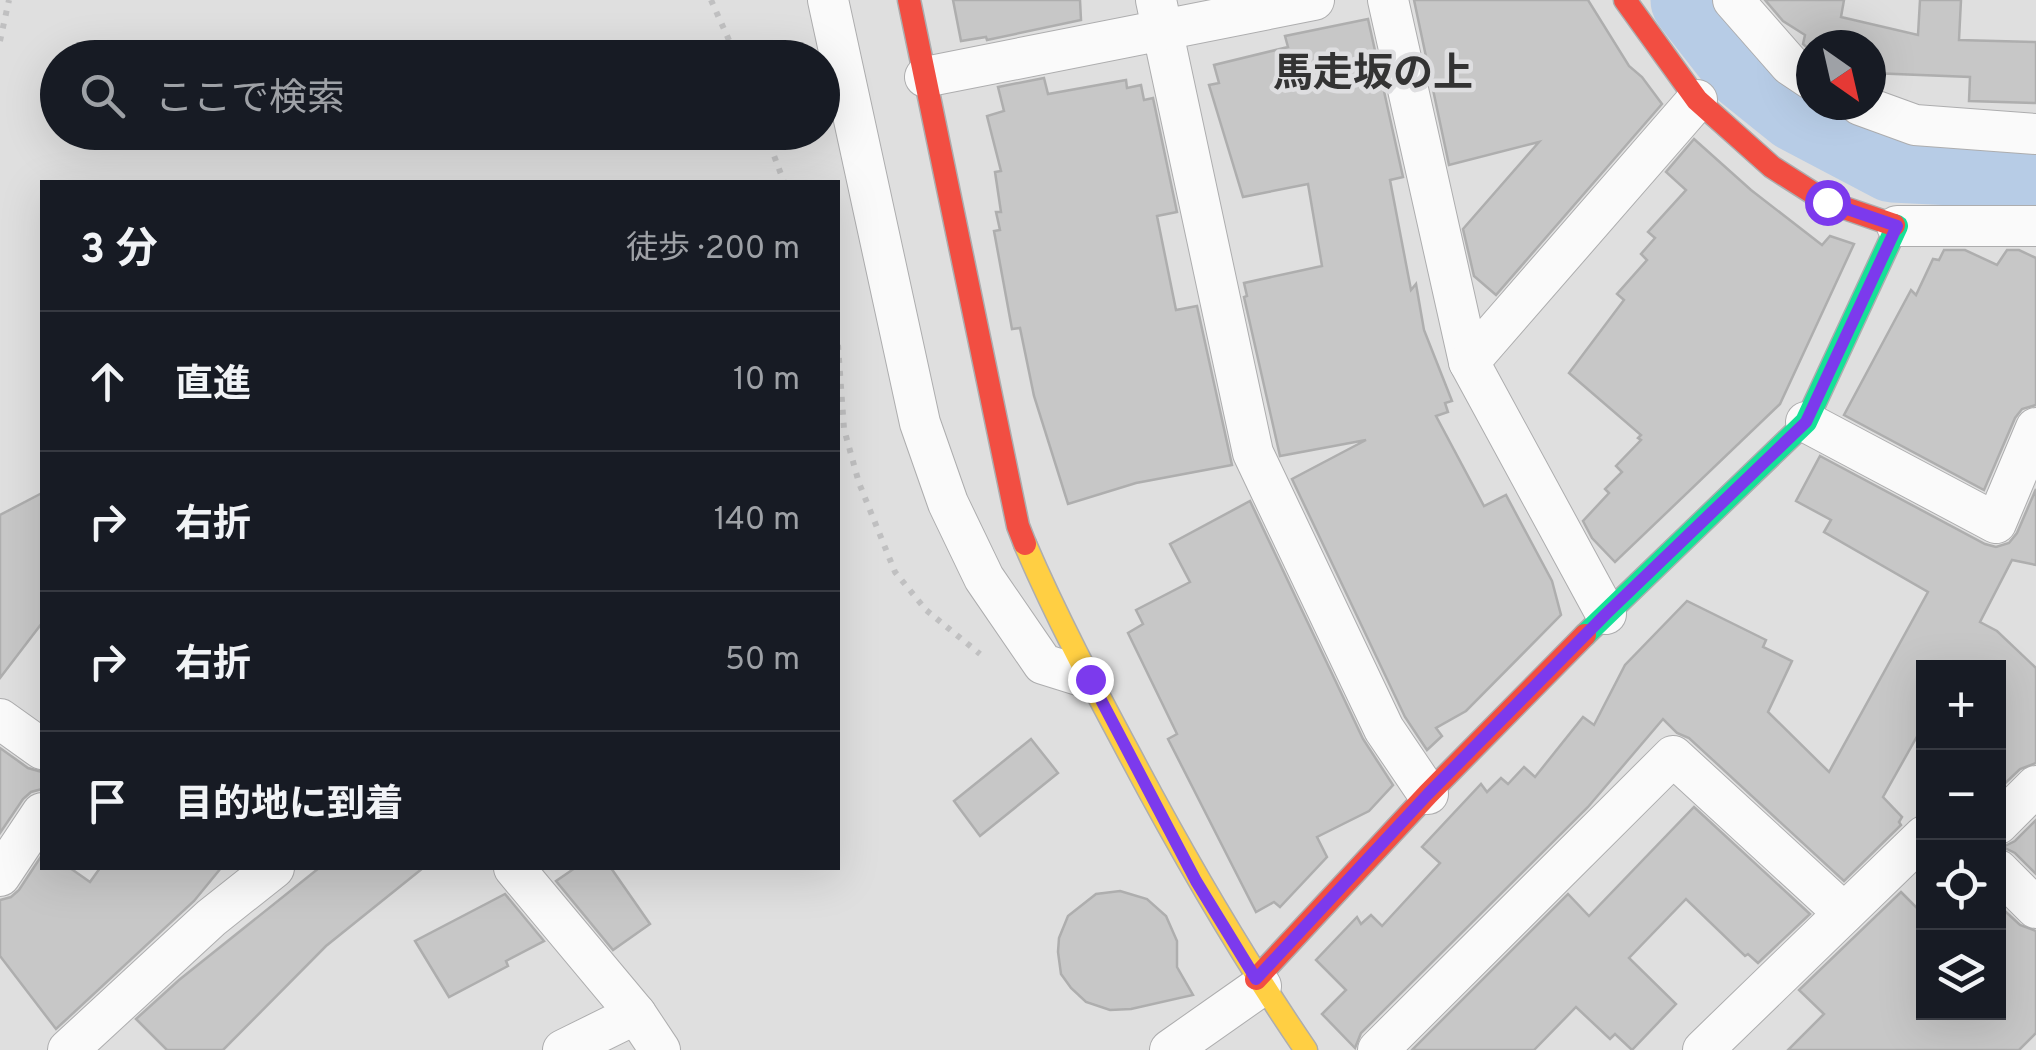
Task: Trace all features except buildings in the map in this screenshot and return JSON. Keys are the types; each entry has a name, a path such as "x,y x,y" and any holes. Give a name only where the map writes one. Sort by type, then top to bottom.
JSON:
{"street":[{"path":"828,0 837,40"},
{"path":"909,0 1018,526 1048,598 1196,881 1258,983 1306,1050"},
{"path":"925,77 1160,16 1314,0"},
{"path":"1388,0 1468,362 1606,614"},
{"path":"1625,0 1698,100 1772,167 1827,202 1897,226 2036,226"},
{"path":"1733,0 1796,69"},
{"path":"1160,16 1253,454 1384,729 1428,794"},
{"path":"840,55 920,423 948,503 984,578 1043,664 1090,679"},
{"path":"1468,362 1698,100"},
{"path":"1886,114 1915,125 2036,134"},
{"path":"1170,1050 1258,983 1428,794 1606,614 1806,422 1897,226"},
{"path":"1806,422 1996,523 2036,428"},
{"path":"0,718 40,747"},
{"path":"1378,1050 1673,756 1844,913"},
{"path":"2006,816 2036,786"},
{"path":"0,876 40,817"},
{"path":"1703,1050 1920,840"},
{"path":"68,1050 211,918 271,870"},
{"path":"516,870 636,1014 660,1050"},
{"path":"2006,878 2036,908"},
{"path":"564,1050 636,1014"}],"path":[{"path":"0,41 9,0"},
{"path":"711,0 729,40"},
{"path":"772,150 783,180"}],"waterway":[{"path":"1693,0 1747,69 1798,110 1893,160 2036,167"}],"traffic: fast":[{"path":"1585,635 1806,422 1897,226 1894,225"}],"traffic: slow":[{"path":"1025,544 1075,651 1171,831 1306,1050"}],"traffic: jam":[{"path":"909,0 1018,526 1025,544"},
{"path":"1625,0 1697,100 1772,167 1827,202 1894,225"},
{"path":"1256,979 1428,794 1585,635"}],"district":[{"name":"馬走坂の上","path":"1373,72"}],"route":[{"path":"1090,679 1196,881 1256,979 1428,794 1606,614 1806,422 1897,226 1827,202"}]}
